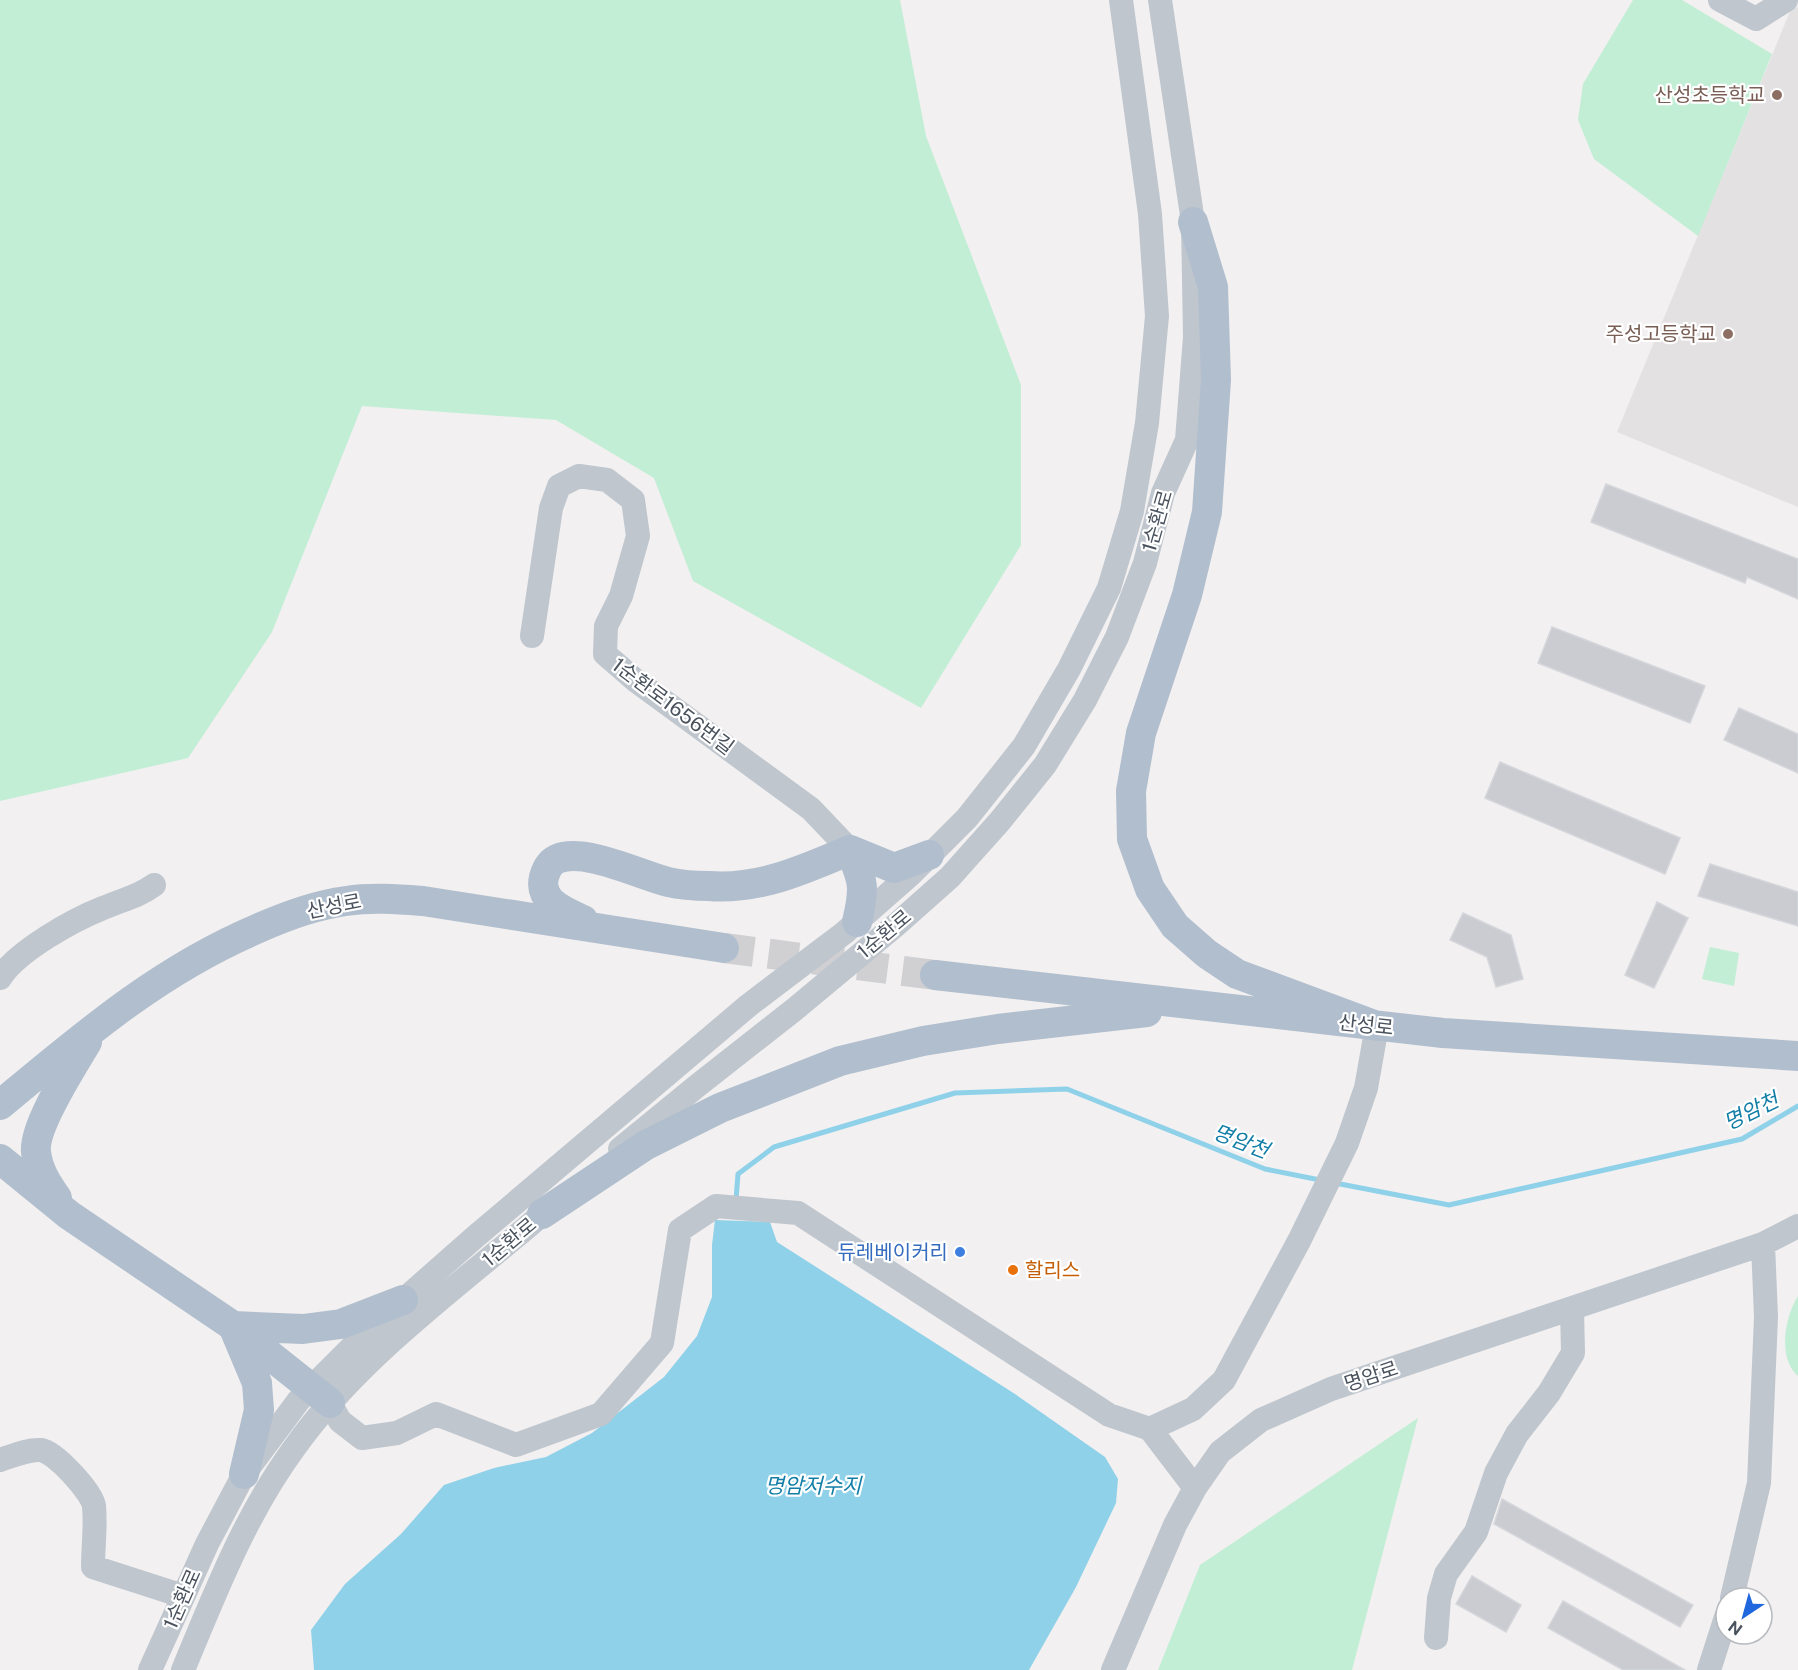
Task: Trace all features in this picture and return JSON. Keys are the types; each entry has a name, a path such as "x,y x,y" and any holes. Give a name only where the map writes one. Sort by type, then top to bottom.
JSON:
{"main road":[{"path":"1193,222 1213,287 1216,380 1207,512 1187,595 1141,733 1131,791 1132,839 1150,889 1175,926 1207,954 1237,974 1377,1026"},
{"path":"601,930 553,905 545,894 543,881 546,869 557,859 576,857 598,859 670,882 711,887 754,884 781,877 850,850 894,868 929,855"},
{"path":"850,850 862,876 862,899 857,922"},
{"name":"산성로","path":"0,1105 95,1026 142,991 187,962 273,921 312,908 345,901 379,898 423,901 468,906 601,930 724,948"},
{"name":"산성로","path":"935,975 1443,1033 1798,1056"},
{"path":"542,1214 646,1145 720,1108 840,1061 923,1041 998,1029 1194,1006"},
{"path":"69,1215 47,1184 39,1168 36,1149 40,1129 54,1099 95,1026"},
{"path":"0,1160 69,1215"},
{"path":"0,1186 22,1186 69,1215 233,1326 321,1395"},
{"path":"233,1326 303,1329 341,1324 403,1300"},
{"path":"233,1326 257,1383 259,1410 244,1474"}],"street":[{"name":"1순환로","path":"183,1670 244,1527 295,1447 321,1395 366,1332 749,1005 857,922 929,855 967,818 1023,746 1069,669 1109,588 1132,511 1147,423 1157,316 1150,214 1121,0"},
{"name":"1순환로","path":"150,1670 207,1544 244,1474 299,1400 321,1395 365,1366 426,1310 696,1086 795,1009 904,918 950,877 1046,765 1085,700 1117,637 1146,563 1163,493 1187,440 1195,338 1193,222 1160,0"},
{"path":"1720,0 1756,19 1786,0"},
{"name":"1순환로1656번길","path":"532,636 551,508 559,486 579,476 607,480 633,500 638,536 621,596 606,626 605,654 635,680 811,809 850,850"},
{"path":"0,978 24,954 54,933 102,908 141,895 154,885"},
{"path":"1150,1430 1193,1409 1224,1380 1299,1241 1347,1143 1366,1088 1377,1026"},
{"path":"321,1395 340,1421 362,1438 397,1433 436,1414 516,1445 602,1414 662,1343 680,1230 716,1206 798,1213 1109,1415 1150,1430 1195,1488"},
{"name":"명암로","path":"1113,1670 1175,1525 1195,1488 1220,1452 1261,1420 1331,1389 1763,1244 1798,1226"},
{"path":"1735,1586 1759,1483 1766,1317 1763,1244"},
{"path":"1436,1638 1439,1598 1446,1575 1476,1532 1496,1473 1517,1434 1548,1393 1573,1353 1572,1309"},
{"path":"0,1460 39,1450 48,1452 90,1494 94,1504 93,1567 183,1596"},
{"path":"1709,1670 1717,1646"}],"shaded area":[{"name":"주성고등학교","path":"1798,7 1798,507 1617,432 1791,9"}],"green space":[{"path":"0,0 900,0 926,136 1021,385 1021,545 921,708 693,581 654,478 556,420 362,406 272,632 188,758 0,801"},
{"path":"1633,0 1682,0 1772,54 1698,236 1594,159 1578,120 1583,84"},
{"path":"1710,947 1739,953 1734,986 1702,979"},
{"path":"1798,1296 1798,1376 1787,1359 1785,1337 1793,1304"},
{"path":"1418,1418 1352,1670 1158,1670 1200,1565"}],"water":[{"name":"명암저수지","path":"715,1220 770,1222 777,1242 1015,1394 1105,1457 1118,1479 1116,1503 1076,1587 1029,1670 314,1670 311,1630 345,1584 401,1534 444,1485 494,1468 546,1457 592,1433 664,1377 697,1336 712,1297 712,1245"}],"building":[{"path":"1606,484 1798,559 1798,599 1747,577 1745,583 1591,522"},
{"path":"1552,627 1705,686 1690,723 1538,663"},
{"path":"1739,708 1798,734 1798,773 1724,740"},
{"path":"1500,762 1680,838 1665,874 1485,798"},
{"path":"1710,864 1798,892 1798,926 1698,896"},
{"path":"1657,902 1688,918 1654,988 1625,975"},
{"path":"1463,913 1511,935 1523,979 1496,987 1487,957 1450,940"},
{"path":"1502,1499 1693,1605 1680,1627 1494,1524"},
{"path":"1472,1576 1521,1605 1506,1632 1456,1604"},
{"path":"1563,1601 1685,1670 1623,1670 1548,1628"}],"waterway":[{"name":"명암천","path":"736,1200 738,1174 774,1147 955,1093 1067,1089 1265,1169 1320,1180"},
{"name":"명암천","path":"1335,1183 1449,1205 1742,1139 1798,1106"}],"tunnel":[{"path":"724,948 935,975"}],"place":[{"name":"산성초등학교","path":"1777,95"},
{"name":"주성고등학교","path":"1728,334"},
{"name":"듀레베이커리","path":"960,1252"},
{"name":"할리스","path":"1013,1270"}]}
